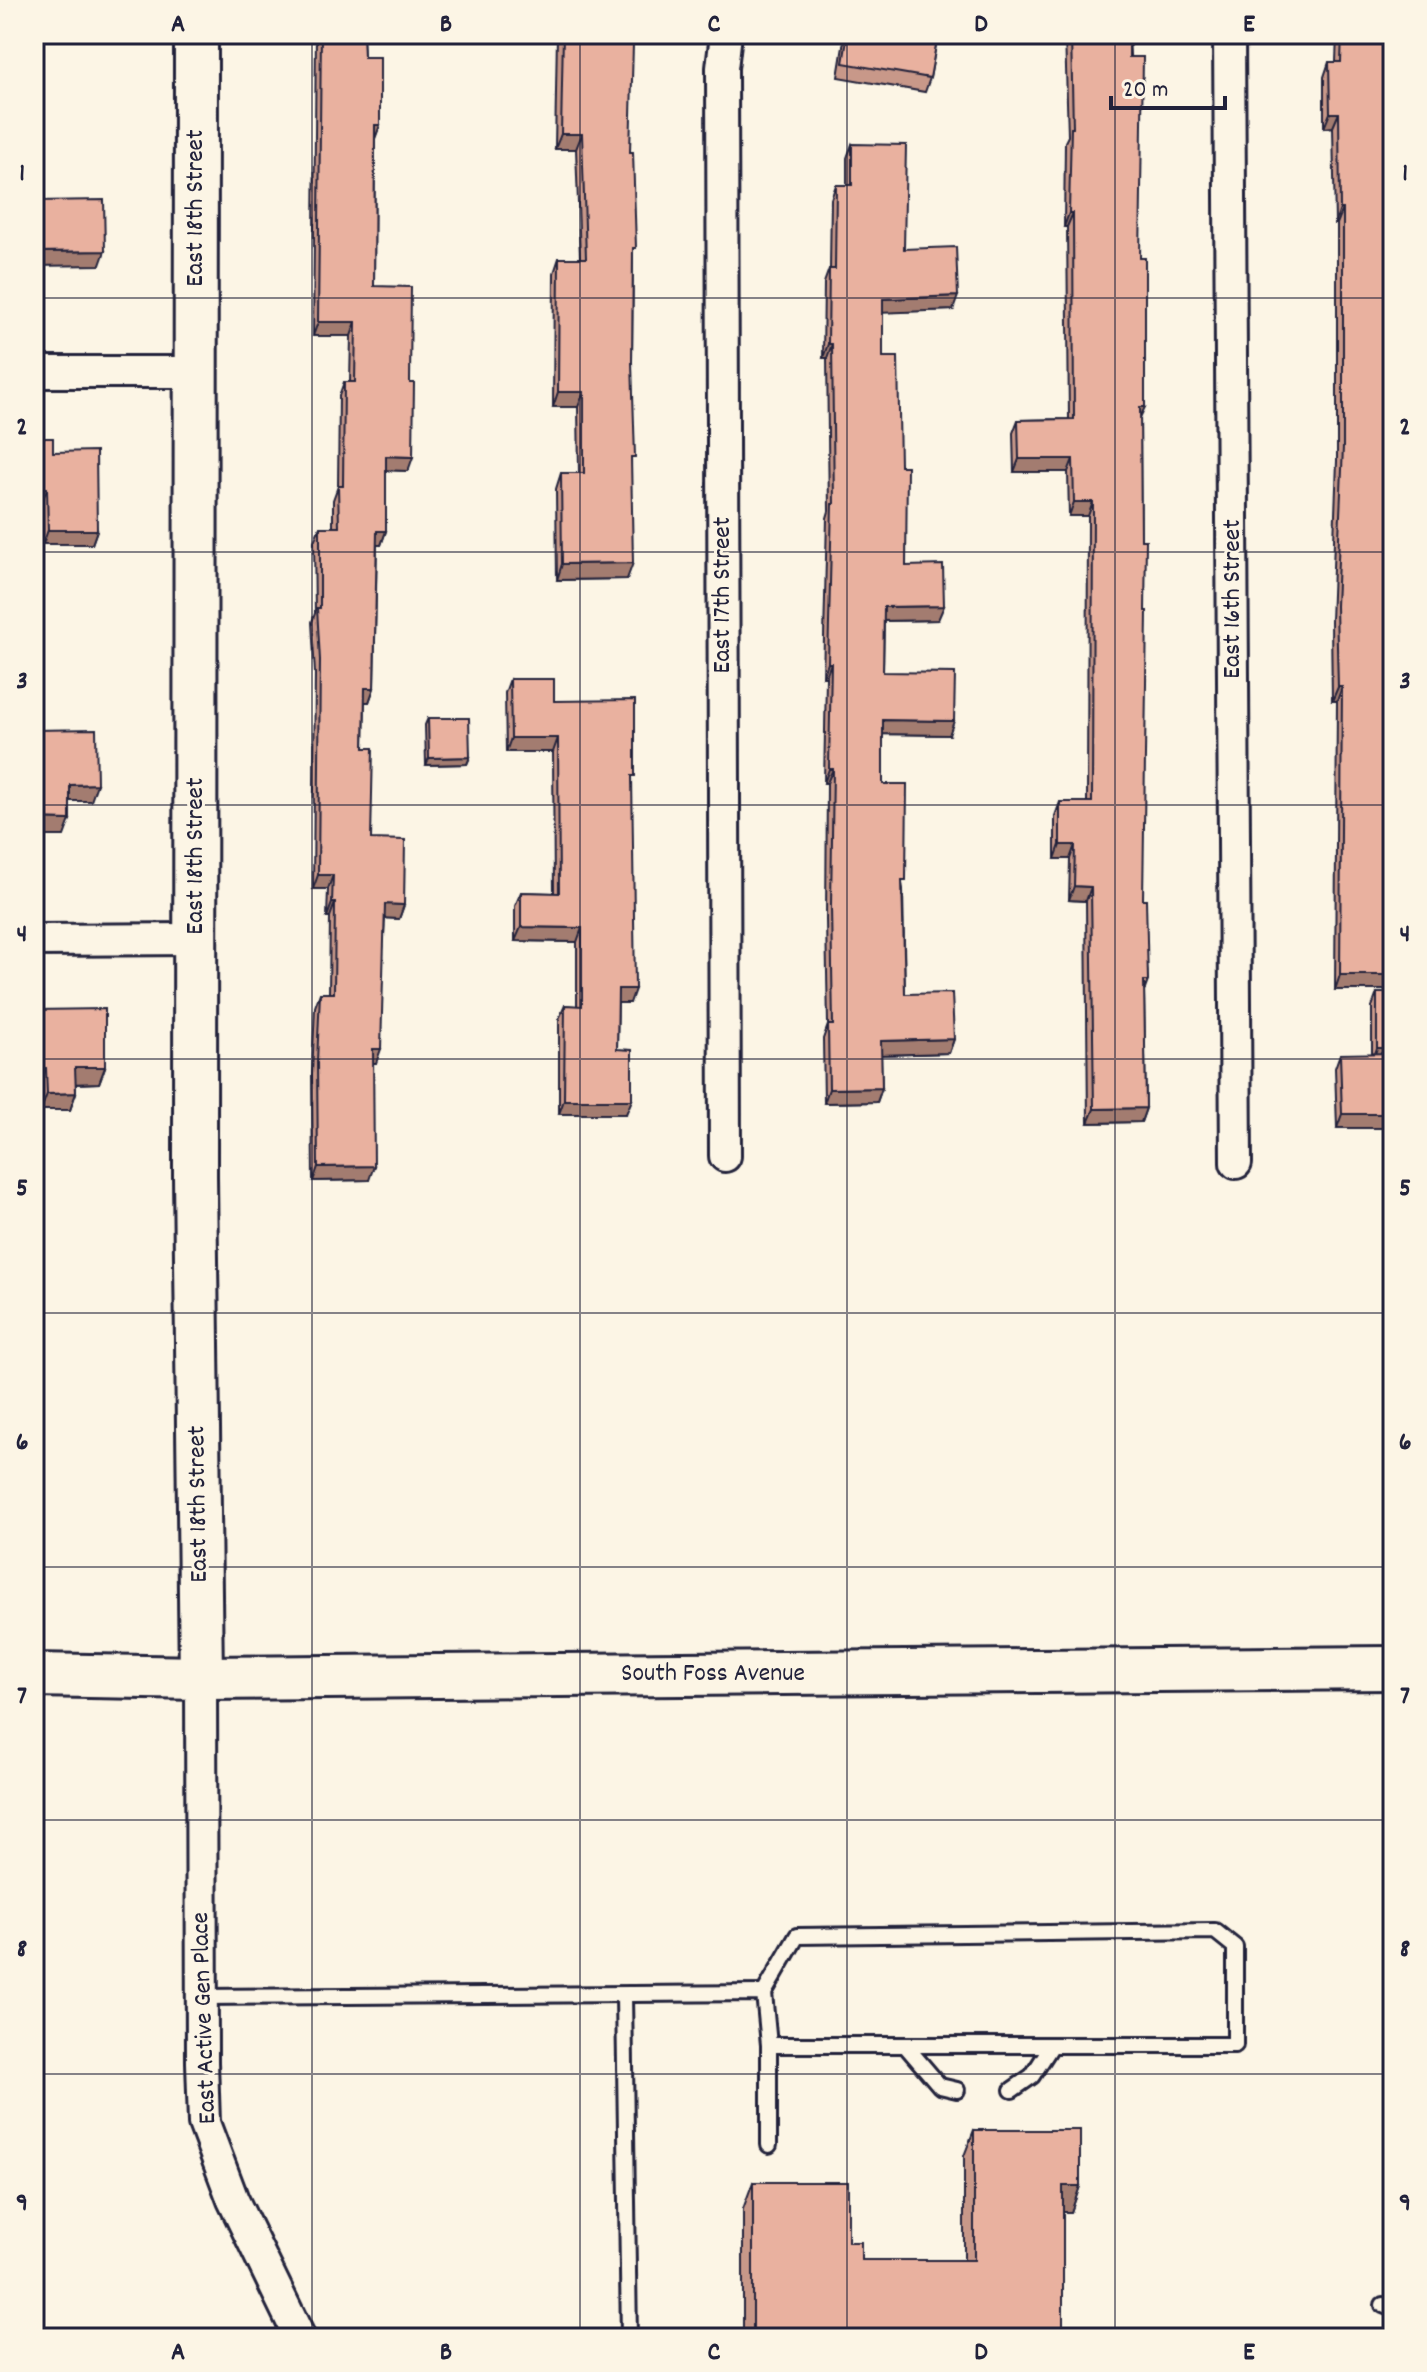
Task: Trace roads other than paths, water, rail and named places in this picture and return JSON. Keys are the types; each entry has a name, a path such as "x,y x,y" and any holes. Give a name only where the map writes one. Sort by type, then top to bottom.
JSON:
{"street":[{"name":"East 18th Street","path":"196,34 195,1176 201,1678"},
{"name":"East 17th Street","path":"725,1156 722,68 726,34"},
{"name":"East 16th Street","path":"1229,34 1236,1163"},
{"path":"34,372 196,372"},
{"path":"34,940 196,939"},
{"name":"South Foss Avenue","path":"34,1675 201,1678 1393,1668"},
{"name":"East Active Gen Place","path":"201,1678 204,2123 233,2200 300,2338"}],"lane":[{"path":"769,2045 1235,2045 1235,1947 1215,1931 797,1936 764,1993 769,2045 769,2145"},
{"path":"202,1997 764,1993"},
{"path":"624,1995 629,2338"},
{"path":"905,2045 940,2086 957,2090"},
{"path":"1012,2090 1032,2076 1052,2045"}]}
